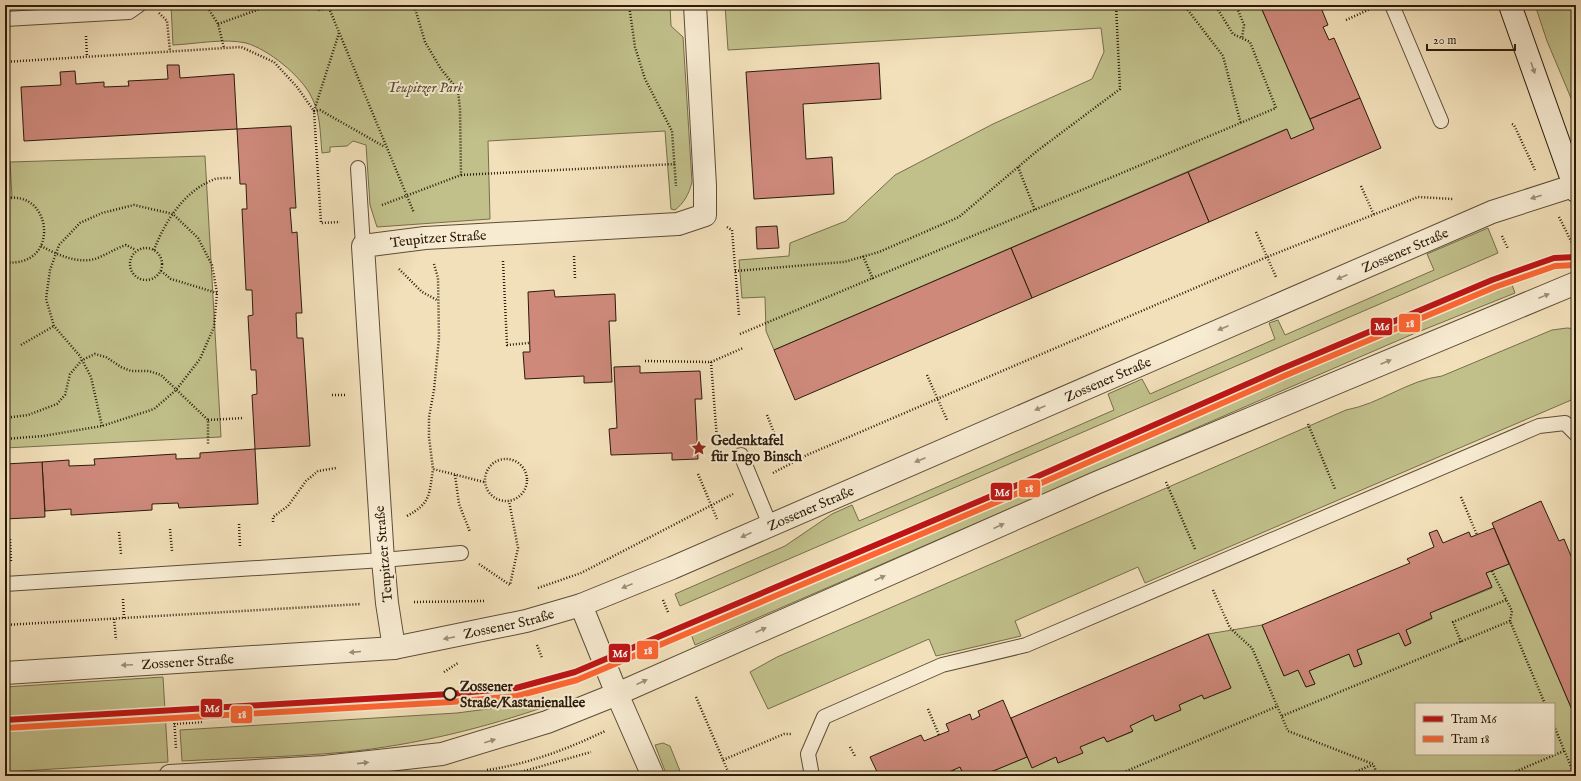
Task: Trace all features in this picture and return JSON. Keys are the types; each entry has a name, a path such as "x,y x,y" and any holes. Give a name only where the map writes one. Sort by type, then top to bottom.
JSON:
{"street":[{"path":"695,5 705,186 705,215"},
{"path":"1510,5 1575,187"},
{"name":"Zossener Straße","path":"5,673 394,648 526,621 581,605 728,544 1492,212 1575,187"},
{"name":"Teupitzer Straße","path":"394,648 386,603 363,246 425,238 678,224 705,215"},
{"path":"170,776 324,768 442,754 547,722 617,694 1096,483 1576,284"},
{"path":"581,605 617,694 653,776"}],"lane":[{"path":"5,19 129,12 139,5"},
{"path":"1392,5 1441,121"},
{"path":"358,168 363,246"},
{"path":"812,776 808,754 824,717 942,665 1026,645 1539,426 1565,423 1576,434"},
{"path":"741,455 770,525"},
{"path":"5,584 383,560 461,553"}],"path":[{"path":"206,5 218,24 224,48"},
{"path":"218,24 271,5"},
{"path":"311,5 318,10 329,8 332,5"},
{"path":"414,5 425,42 442,69 458,90 460,109 461,175"},
{"path":"629,5 635,48 645,80 672,131 676,187"},
{"path":"735,271 844,262 879,252 959,217 1018,167 1120,89 1116,5"},
{"path":"1184,5 1223,56 1241,124"},
{"path":"740,334 1276,108 1250,42 1233,34 1215,5"},
{"path":"1236,5 1244,25 1242,38"},
{"path":"329,8 386,148 425,238 438,278 437,300 439,338 434,390 429,417 429,437 433,469 428,496 421,508 405,517 380,515"},
{"path":"1346,20 1373,8"},
{"path":"155,10 167,21 170,51"},
{"path":"339,33 314,111 320,223 361,222 381,205 461,175 674,164"},
{"path":"5,62 241,47 274,62 297,87 314,111"},
{"path":"314,111 320,110 386,148"},
{"path":"1512,124 1514,125 1521,141"},
{"path":"1018,167 1035,210"},
{"path":"154,250 160,234 186,197 216,179 231,178"},
{"path":"1361,186 1374,215"},
{"path":"536,588 579,574 807,455 1267,257 1418,197 1460,200"},
{"path":"5,199 18,199 28,202 36,208 42,216 45,226 45,237 41,246 34,255 14,263 5,262"},
{"path":"5,439 43,436 102,426 154,409 176,390 200,359 214,328 217,293 212,265 198,238 173,214 134,205 102,213 80,223 59,245 50,270 46,299 54,326 82,360 91,377 102,426"},
{"path":"705,215 732,230 739,315"},
{"path":"1256,232 1286,301"},
{"path":"502,234 507,345 530,343"},
{"path":"41,246 56,254 84,261 99,257 126,245 136,250"},
{"path":"363,246 395,265 408,276 422,292 437,300"},
{"path":"146,247 154,250 162,260 161,271 157,276 148,280 137,278 133,274 129,264 130,259 136,250 146,247"},
{"path":"863,256 873,279"},
{"path":"161,271 171,279 217,293"},
{"path":"21,345 54,326"},
{"path":"645,362 711,362 743,348"},
{"path":"5,418 28,415 57,404 65,395 70,374 82,360 95,354 106,357 121,367 131,370 149,371 161,375 208,420 244,418"},
{"path":"711,362 718,457"},
{"path":"927,375 957,444"},
{"path":"768,415 777,440"},
{"path":"208,420 208,444"},
{"path":"1307,422 1344,510"},
{"path":"499,460 513,460 519,464 526,475 525,489 521,495 509,501 496,499 490,495 484,482 488,468 499,460"},
{"path":"273,522 273,517 288,506 306,481 318,471 336,468"},
{"path":"433,469 484,482"},
{"path":"698,474 728,544"},
{"path":"1166,481 1230,628 1252,648 1288,731 1373,764 1378,776"},
{"path":"1461,497 1477,535"},
{"path":"509,501 518,548 510,584"},
{"path":"1492,571 1512,610 1510,621 1545,703"},
{"path":"5,625 386,603 486,600"},
{"path":"663,600 668,612"},
{"path":"1461,642 1453,622 1506,600"},
{"path":"1282,716 1510,621"},
{"path":"535,642 542,658"},
{"path":"696,696 730,776"},
{"path":"472,700 480,706 524,700"},
{"path":"1114,776 1278,706"},
{"path":"928,709 939,735"},
{"path":"174,724 202,722 201,716"},
{"path":"174,717 176,754"},
{"path":"1555,728 1575,776"},
{"path":"723,760 784,734 816,736"},
{"path":"850,747 855,756"},
{"path":"1555,755 1564,751"},
{"path":"507,776 591,752"},
{"path":"1506,776 1555,755"},
{"path":"1345,776 1373,764"},
{"path":"953,770 956,776"}],"green space":[{"name":"Teupitzer Park","path":"171,5 670,5 671,26 683,37 692,182 684,201 675,210 671,209 665,131 488,141 490,219 377,227 370,205 366,145 353,141 347,146 330,147 330,152 322,153 320,124 317,110 306,88 292,72 274,57 255,46 246,43 219,41 173,45"},
{"path":"725,5 1260,5 1314,129 1291,139 1286,129 774,350 766,331 765,297 742,298 739,260 789,256 790,243 846,221 895,175 993,124 1092,79 1104,52 1101,28 728,50"},
{"path":"1535,5 1576,5 1576,110 1547,41"},
{"path":"205,156 221,437 5,448 5,198 12,197 10,162"},
{"path":"1488,228 1498,253 680,606 675,594 785,546 832,514 852,505 859,521 1114,410 1108,394 1142,379 1150,394 1275,339 1269,323 1278,320 1285,335 1434,270 1427,254"},
{"path":"1511,282 1515,293 1413,334 695,645 691,634"},
{"path":"1567,328 1576,329 1576,398 1145,583 1138,567 1015,621 1021,636 936,656 929,639 768,709 750,672 777,657 1346,410 1371,403 1417,382 1442,376 1552,330"},
{"path":"1509,564 1576,719 1576,776 981,776 1027,757 1032,767 1056,757 1058,763 1082,753 1080,747 1104,737 1107,742 1132,732 1130,726 1153,715 1156,721 1180,710 1179,705 1202,695 1204,699 1231,688 1208,634 1262,625 1284,676 1298,670 1306,687 1315,684 1309,671 1349,654 1355,667 1362,663 1357,650 1399,633 1405,646 1411,643 1406,630 1432,619 1430,613 1492,588 1486,573"},
{"path":"163,677 168,762 5,772 5,687"},
{"path":"549,701 550,705 500,721 450,734 398,745 326,754 182,761 180,730 457,713"},
{"path":"663,743 670,746 682,776 667,776 655,745"},
{"path":"960,767 964,776 940,776"}],"building":[{"path":"1260,5 1320,5 1328,25 1323,27 1329,40 1334,38 1360,98 1310,119"},
{"path":"879,63 881,99 803,104 806,159 832,157 834,194 754,199 746,72"},
{"path":"167,65 179,65 180,78 234,74 237,129 24,141 21,87 61,85 60,72 75,71 76,84 104,82 104,87 129,86 128,81 168,79"},
{"path":"1360,98 1381,148 1209,222 1188,172 1287,129 1291,139 1314,129 1310,119"},
{"path":"291,126 296,208 290,208 292,233 297,232 302,313 296,313 297,338 303,338 310,446 255,449 252,395 257,394 256,370 251,370 248,316 253,315 252,290 246,290 242,209 247,209 246,184 240,184 237,129"},
{"path":"1188,172 1209,222 1032,298 1011,248"},
{"path":"777,226 779,248 757,249 756,227"},
{"path":"1011,248 1032,298 795,400 774,350"},
{"path":"554,290 555,297 615,294 616,321 609,321 612,382 584,383 584,376 525,379 523,352 530,352 528,292"},
{"path":"640,366 640,373 700,371 702,399 695,399 698,459 672,460 672,453 611,455 609,429 617,428 614,367"},
{"path":"255,449 258,504 179,508 178,503 152,504 152,510 71,515 71,509 45,511 42,462 69,460 69,466 95,465 94,459 176,454 176,459 200,458 200,453"},
{"path":"42,462 45,517 5,519 5,464"},
{"path":"1541,501 1559,541 1564,539 1576,568 1576,719 1492,523"},
{"path":"1494,528 1509,564 1486,573 1492,587 1430,613 1432,618 1406,630 1411,643 1405,646 1399,633 1357,650 1362,664 1354,667 1349,654 1309,671 1315,684 1306,687 1298,670 1284,676 1262,625 1410,563 1407,559 1434,547 1429,533 1437,530 1443,543 1469,532 1471,537"},
{"path":"1208,634 1231,688 1204,699 1202,695 1179,705 1181,710 1155,721 1153,715 1130,726 1133,731 1107,742 1104,737 1080,747 1083,753 1058,763 1056,757 1032,768 1011,718"},
{"path":"1003,700 1027,757 981,776 964,776 960,767 940,776 879,776 870,757 921,735 924,741 949,731 946,724 970,714 972,720 980,716 978,711"}],"tram line":[{"name":"M6","path":"5,720 450,694 516,688 575,672 1027,481 1281,369 1492,280 1554,258 1576,257"},
{"name":"18","path":"5,728 451,702 517,696 577,680 1030,488 1284,376 1495,287 1555,266 1576,265"}],"place":[{"name":"Gedenktafel für Ingo Binsch","path":"699,448"},
{"name":"Zossener Straße/Kastanienallee","path":"450,694"}]}
